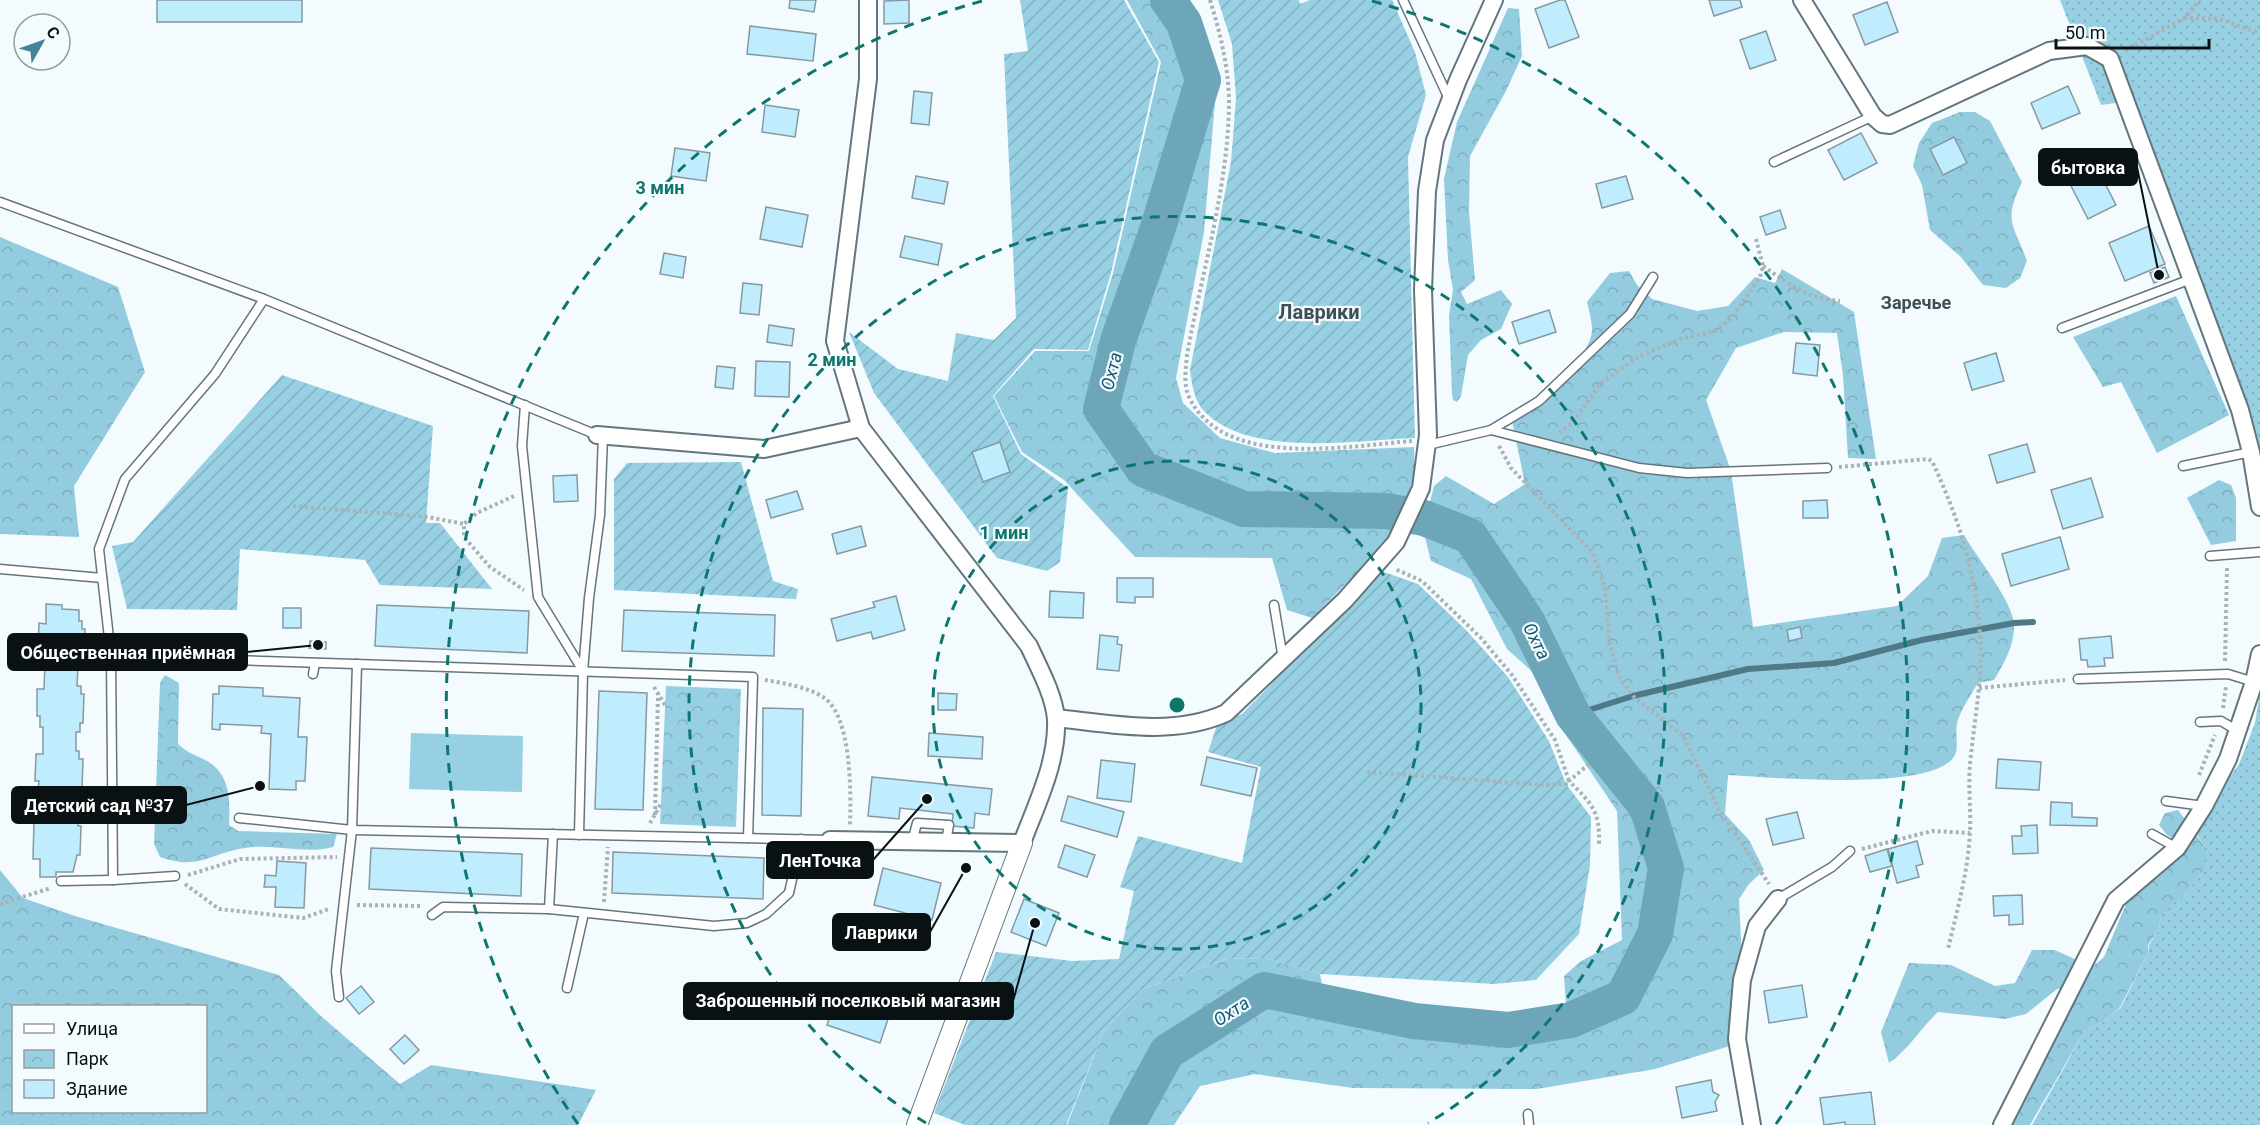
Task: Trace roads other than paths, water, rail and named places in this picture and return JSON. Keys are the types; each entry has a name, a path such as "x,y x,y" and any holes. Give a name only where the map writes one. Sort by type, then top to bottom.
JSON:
{"street":[{"path":"868,0 868,79 835,341 861,428 1029,646 1045,681 1056,718 1054,751 917,1125"},
{"path":"1056,718 1156,727 1207,721 1237,704 1345,600 1396,542 1421,488 1428,443 1423,290 1427,191 1435,140 1494,0"},
{"path":"1802,0 1873,116 1882,124 1890,125 2049,51 2087,46 2110,59 2240,411 2251,452 2260,507"},
{"path":"600,436 764,449 861,428"},
{"path":"2002,1125 2116,900 2177,848 2204,806 2228,759 2254,682 2260,654"},
{"path":"830,840 1022,843"},
{"path":"1752,1125 1737,1039 1742,980 1757,927 1778,899"}],"lane":[{"path":"1403,0 1450,101"},
{"path":"1774,162 1873,116"},
{"path":"0,202 264,299 600,436 600,515 589,598 583,672 579,835"},
{"path":"1428,443 1491,430 1539,400 1630,314 1653,278"},
{"path":"2062,328 2191,279"},
{"path":"113,880 111,656 99,549 125,479 215,374 264,299"},
{"path":"525,405 522,446 538,597 583,672"},
{"path":"1491,430 1546,442 1639,468 1688,473 1827,468"},
{"path":"2183,466 2251,452"},
{"path":"2210,556 2260,552"},
{"path":"0,569 102,578"},
{"path":"1274,605 1283,660"},
{"path":"111,656 753,677 748,838"},
{"path":"314,674 315,663"},
{"path":"339,997 336,971 352,830 357,664"},
{"path":"2078,679 2228,674 2254,682"},
{"path":"2200,722 2221,721 2238,730"},
{"path":"2166,801 2204,806"},
{"path":"239,818 352,830 830,840"},
{"path":"549,909 553,834"},
{"path":"2152,834 2177,848"},
{"path":"432,915 443,907 549,909 714,926 747,923 766,914 789,893 801,839"},
{"path":"1778,899 1832,867 1850,851"},
{"path":"61,881 175,876"},
{"path":"567,988 584,913"},
{"path":"1528,1114 1529,1125"}],"waterway":[{"name":"Охта","path":"1127,1125 1167,1052 1264,990 1414,1021 1508,1030 1571,1020 1623,997 1655,934 1666,868 1647,807 1573,715 1527,621 1470,536 1424,518 1387,511 1244,509 1143,469 1101,409 1118,341 1158,228 1203,80 1184,23 1168,0"},
{"path":"1573,715 1633,696 1748,669 1834,663 1922,640 2014,623 2033,622"}],"place":[{"name":"бытовка","path":"2159,275"},
{"name":"Общественная приёмная","path":"318,645"},
{"name":"Детский сад №37","path":"260,786"},
{"name":"ЛенТочка","path":"927,799"},
{"name":"Лаврики","path":"966,868"},
{"name":"Заброшенный поселковый магазин","path":"1035,923"}],"district":[{"name":"Заречье","path":"1916,302"},
{"name":"Лаврики","path":"1319,312"}]}
